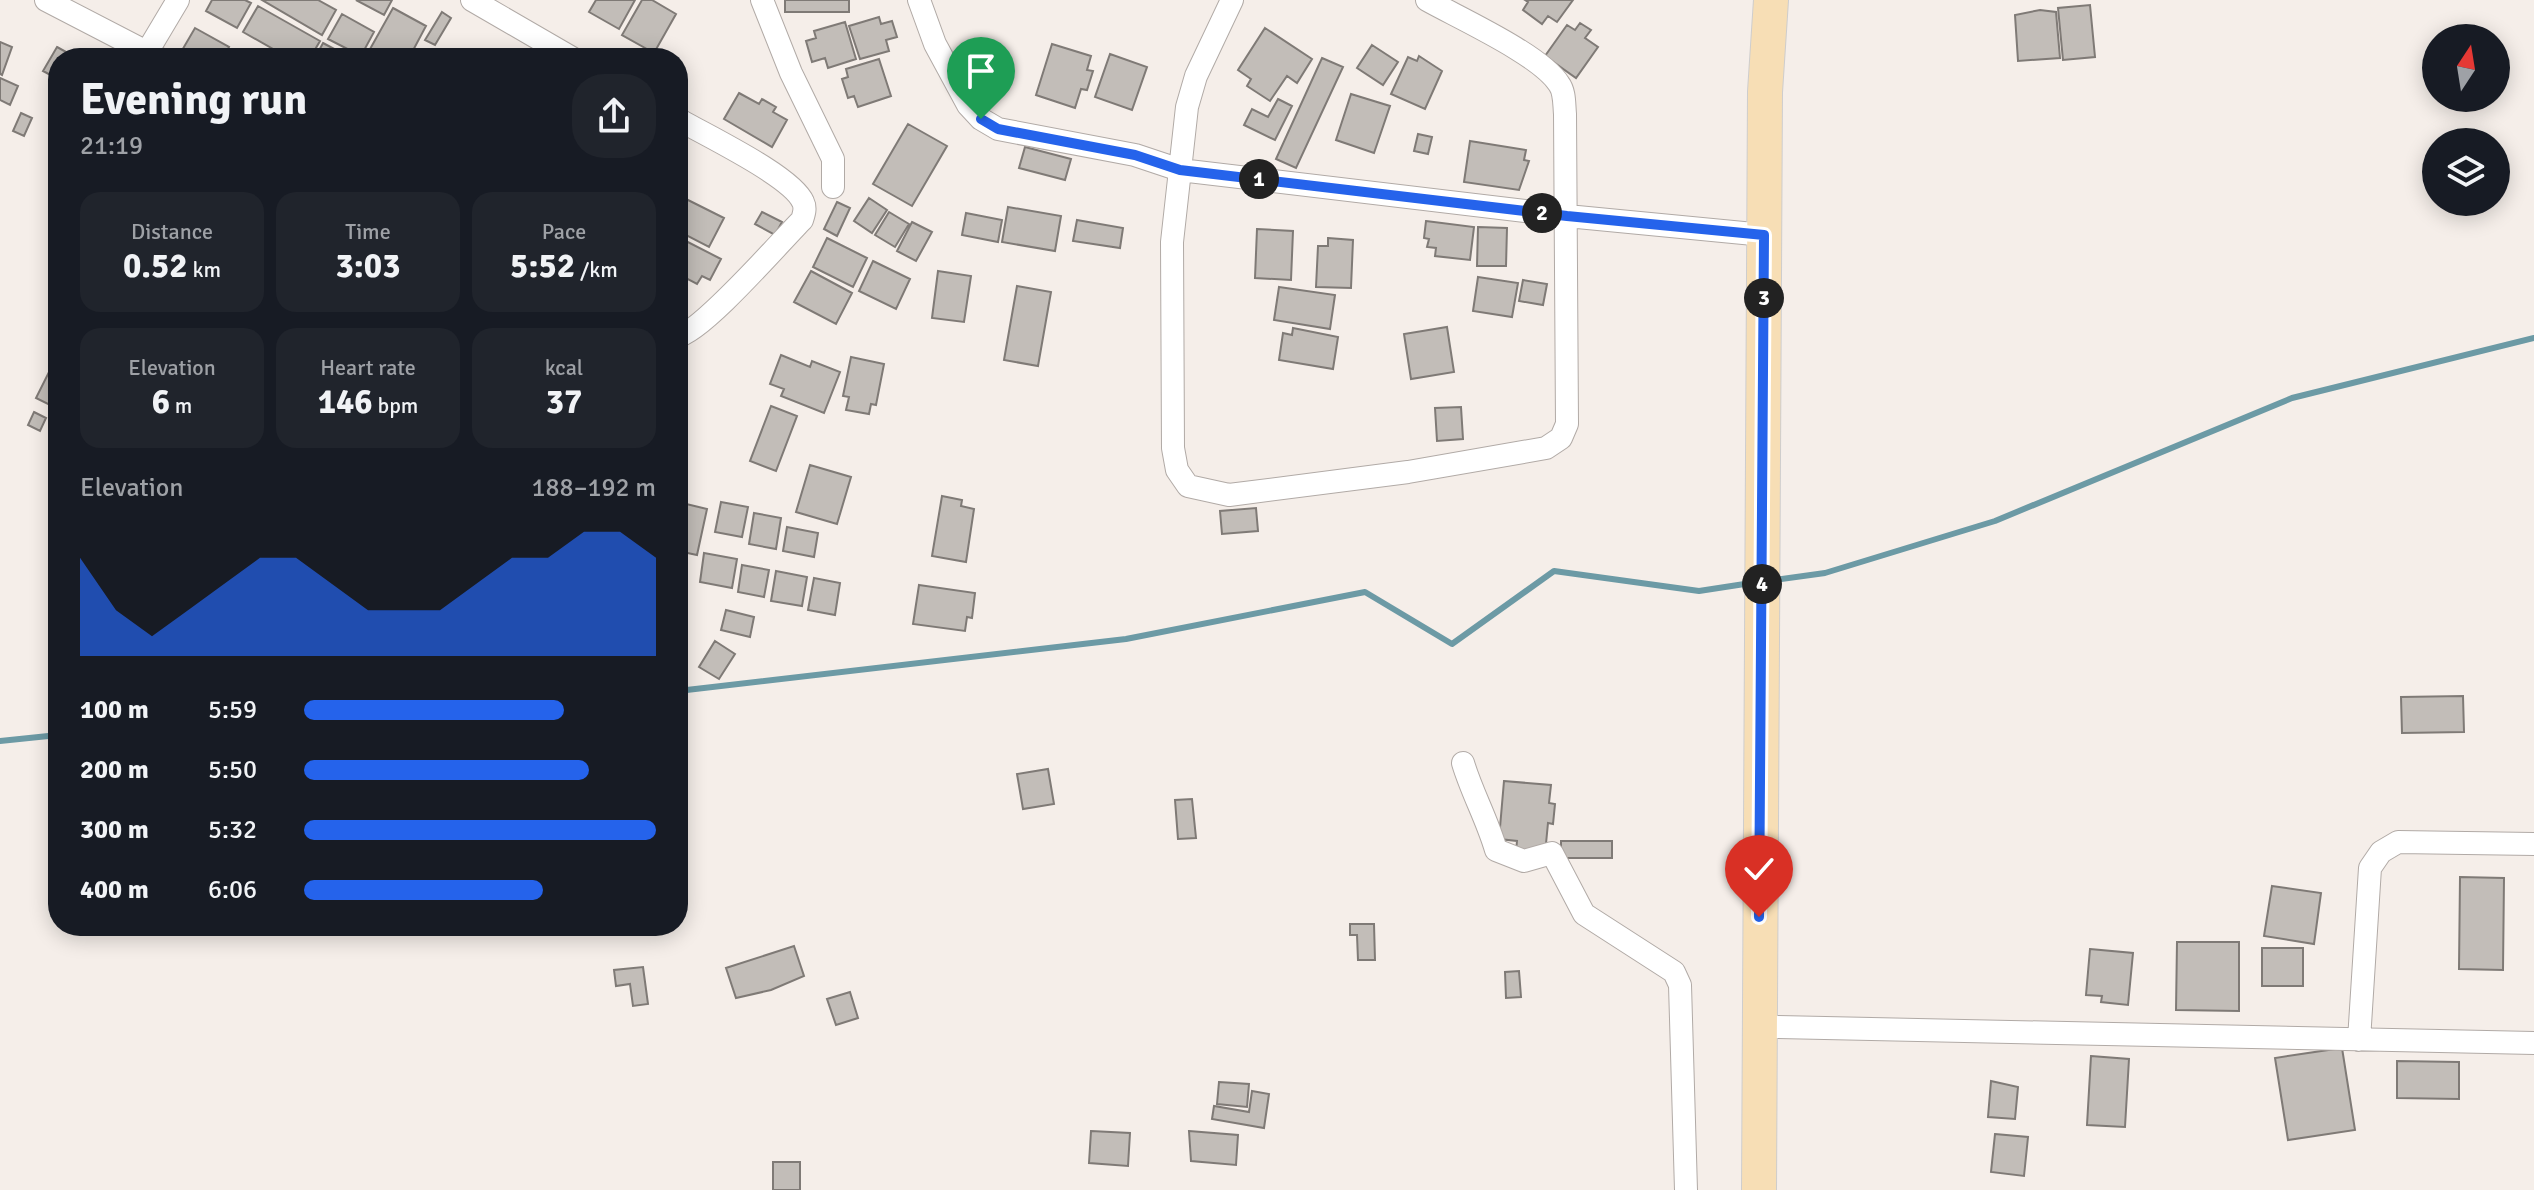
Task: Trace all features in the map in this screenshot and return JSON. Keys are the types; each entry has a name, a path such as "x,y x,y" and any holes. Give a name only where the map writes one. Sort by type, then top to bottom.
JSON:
{"main road":[{"path":"1759,1190 1765,92 1771,0"},
{"path":"1777,1190 1789,0"}],"street":[{"path":"46,0 139,48"},
{"path":"156,48 178,0"},
{"path":"472,0 555,48"},
{"path":"762,0 791,73 833,159 833,187"},
{"path":"919,0 935,44 968,105 981,119 998,129 1135,155 1180,170 1567,216 1764,235"},
{"path":"1232,0 1196,76 1187,107 1172,242 1173,448 1177,470 1188,486 1202,492 1229,495 1408,472 1546,448 1561,438 1569,409 1562,88 1552,74 1534,61 1427,0"},
{"path":"688,125 788,182 803,201 805,211 802,220 714,311 688,333"},
{"path":"1463,763 1473,794 1483,807 1496,850 1524,861 1552,853 1584,914 1674,972 1680,985 1686,1190"},
{"path":"2359,1040 2370,868 2381,852 2398,842 2534,844"},
{"path":"1778,1027 2534,1043"}],"building":[{"path":"212,0 245,0 251,3 237,28 206,11"},
{"path":"262,0 318,0 336,10 322,35"},
{"path":"356,0 392,0 384,15"},
{"path":"596,0 635,0 619,29 589,12"},
{"path":"642,0 652,0 676,14 657,48 645,48 622,35"},
{"path":"785,0 849,0 849,12 785,12"},
{"path":"1525,0 1573,0 1557,22 1548,16 1542,24 1523,10 1528,2"},
{"path":"2090,5 2095,57 2063,60 2058,8"},
{"path":"258,6 320,41 316,48 271,48 243,32"},
{"path":"393,8 426,26 414,48 371,48"},
{"path":"2040,10 2056,12 2060,58 2018,61 2015,15"},
{"path":"442,12 451,18 435,45 425,40"},
{"path":"342,14 374,32 365,48 345,48 328,39"},
{"path":"879,17 881,24 892,21 897,37 886,40 889,51 860,59 849,26"},
{"path":"845,22 856,59 828,68 825,58 812,62 806,41 816,38 814,31"},
{"path":"1580,23 1591,30 1585,38 1598,47 1576,78 1545,56 1567,25 1575,30"},
{"path":"195,28 229,47 228,48 183,48"},
{"path":"1265,28 1312,59 1297,83 1287,76 1270,101 1247,86 1251,79 1238,70"},
{"path":"0,42 12,47 2,75 0,74"},
{"path":"1052,44 1091,56 1087,70 1093,71 1087,90 1081,89 1075,108 1036,95"},
{"path":"1372,45 1398,62 1383,85 1357,68"},
{"path":"1110,54 1147,67 1132,110 1095,97"},
{"path":"1419,56 1442,71 1425,109 1391,94 1408,57 1417,61"},
{"path":"1322,58 1343,67 1296,168 1276,159"},
{"path":"879,59 891,96 858,107 854,96 848,98 842,79 848,77 846,69"},
{"path":"0,78 18,86 10,105 0,100"},
{"path":"739,93 759,104 762,99 776,107 773,112 787,120 772,147 724,119"},
{"path":"1351,94 1390,106 1374,153 1336,140"},
{"path":"1278,99 1292,106 1275,140 1244,125 1252,109 1268,117"},
{"path":"21,113 32,118 24,136 13,131"},
{"path":"908,124 947,146 912,206 873,184"},
{"path":"1418,134 1432,137 1428,154 1414,151"},
{"path":"1470,141 1526,150 1524,160 1529,161 1519,190 1464,182"},
{"path":"1025,147 1071,159 1065,180 1019,168"},
{"path":"869,198 887,210 872,233 854,221"},
{"path":"688,200 724,218 709,247 688,236"},
{"path":"837,202 850,208 837,236 824,229"},
{"path":"1008,207 1061,216 1055,251 1002,242"},
{"path":"762,212 782,222 775,235 755,224"},
{"path":"889,212 909,224 895,247 875,235"},
{"path":"966,213 1002,220 998,242 962,235"},
{"path":"1077,220 1123,228 1120,248 1073,241"},
{"path":"1426,221 1474,227 1470,260 1435,256 1436,248 1427,247 1429,239 1424,238"},
{"path":"912,222 932,232 916,261 897,251"},
{"path":"1478,227 1507,228 1506,266 1477,266"},
{"path":"1257,229 1293,231 1291,280 1255,278"},
{"path":"827,238 867,258 853,287 813,267"},
{"path":"1328,238 1353,240 1351,288 1316,287 1318,246 1328,246"},
{"path":"688,242 721,259 710,280 702,276 697,284 688,279"},
{"path":"873,261 910,279 896,309 859,291"},
{"path":"811,271 852,293 836,324 794,302"},
{"path":"938,271 971,276 964,322 932,318"},
{"path":"1478,277 1518,283 1512,317 1473,311"},
{"path":"1523,280 1547,284 1543,305 1519,301"},
{"path":"1017,286 1051,292 1038,366 1004,360"},
{"path":"1279,287 1335,295 1330,329 1274,320"},
{"path":"1447,327 1454,372 1411,379 1404,334"},
{"path":"1293,328 1338,337 1333,369 1279,360 1283,333 1292,335"},
{"path":"781,355 810,367 812,361 840,372 824,413 781,396 784,389 770,384"},
{"path":"851,357 884,364 876,405 871,404 869,414 846,410 849,397 843,396"},
{"path":"48,374 48,404 36,398"},
{"path":"771,406 797,416 776,471 750,461"},
{"path":"1461,407 1463,439 1437,441 1435,408"},
{"path":"34,412 46,418 40,431 28,425"},
{"path":"810,465 851,477 837,524 796,512"},
{"path":"942,496 962,500 961,506 974,509 966,562 932,556"},
{"path":"721,502 748,507 742,537 715,532"},
{"path":"688,504 707,509 697,555 688,553"},
{"path":"1256,508 1258,531 1222,534 1220,511"},
{"path":"754,513 781,518 776,549 749,544"},
{"path":"787,527 818,533 814,557 783,551"},
{"path":"704,553 737,559 732,588 700,582"},
{"path":"742,565 769,570 764,597 738,592"},
{"path":"776,571 807,577 802,606 771,601"},
{"path":"814,578 840,583 835,615 808,610"},
{"path":"919,585 975,593 972,618 967,617 965,631 913,624"},
{"path":"726,610 754,617 750,637 721,630"},
{"path":"715,641 735,654 719,679 699,667"},
{"path":"2463,696 2464,732 2402,733 2401,697"},
{"path":"1048,769 1054,804 1023,809 1017,774"},
{"path":"1504,781 1551,785 1549,803 1555,804 1553,824 1548,823 1545,854 1516,852 1517,841 1499,839"},
{"path":"1192,799 1196,838 1178,839 1175,800"},
{"path":"1561,841 1612,841 1612,858 1561,858"},
{"path":"2460,877 2504,878 2503,970 2459,969"},
{"path":"2272,886 2321,893 2314,944 2264,936"},
{"path":"1350,924 1374,924 1375,960 1358,960 1357,935 1350,935"},
{"path":"2177,942 2239,942 2239,1011 2176,1010"},
{"path":"794,946 804,976 771,990 736,998 726,968"},
{"path":"2262,948 2303,948 2303,986 2262,986"},
{"path":"2090,949 2133,953 2128,1005 2101,1002 2102,996 2086,995"},
{"path":"643,967 648,1004 633,1006 630,984 616,986 614,970"},
{"path":"1519,971 1521,997 1506,998 1505,972"},
{"path":"850,992 858,1018 836,1025 827,999"},
{"path":"2342,1048 2355,1130 2288,1140 2275,1058"},
{"path":"2091,1056 2129,1059 2125,1127 2087,1125"},
{"path":"2397,1061 2459,1062 2459,1099 2397,1098"},
{"path":"1991,1081 2018,1087 2015,1119 1988,1117"},
{"path":"1219,1082 1249,1084 1247,1107 1217,1104"},
{"path":"1252,1091 1269,1094 1264,1128 1212,1119 1214,1106 1249,1112"},
{"path":"1091,1131 1130,1133 1128,1166 1089,1163"},
{"path":"1189,1131 1238,1135 1236,1165 1191,1161"},
{"path":"1995,1134 2028,1137 2024,1176 1991,1172"},
{"path":"773,1162 800,1162 800,1190 773,1190"}],"waterway":[{"path":"1774,580 1825,573 1995,521 2292,398 2534,338"},
{"path":"688,690 1126,639 1365,592 1452,644 1554,571 1699,591 1751,583"},
{"path":"0,741 48,736"}],"route":[{"path":"981,119 998,129 1135,155 1180,170 1567,216 1764,235 1759,917"}]}
